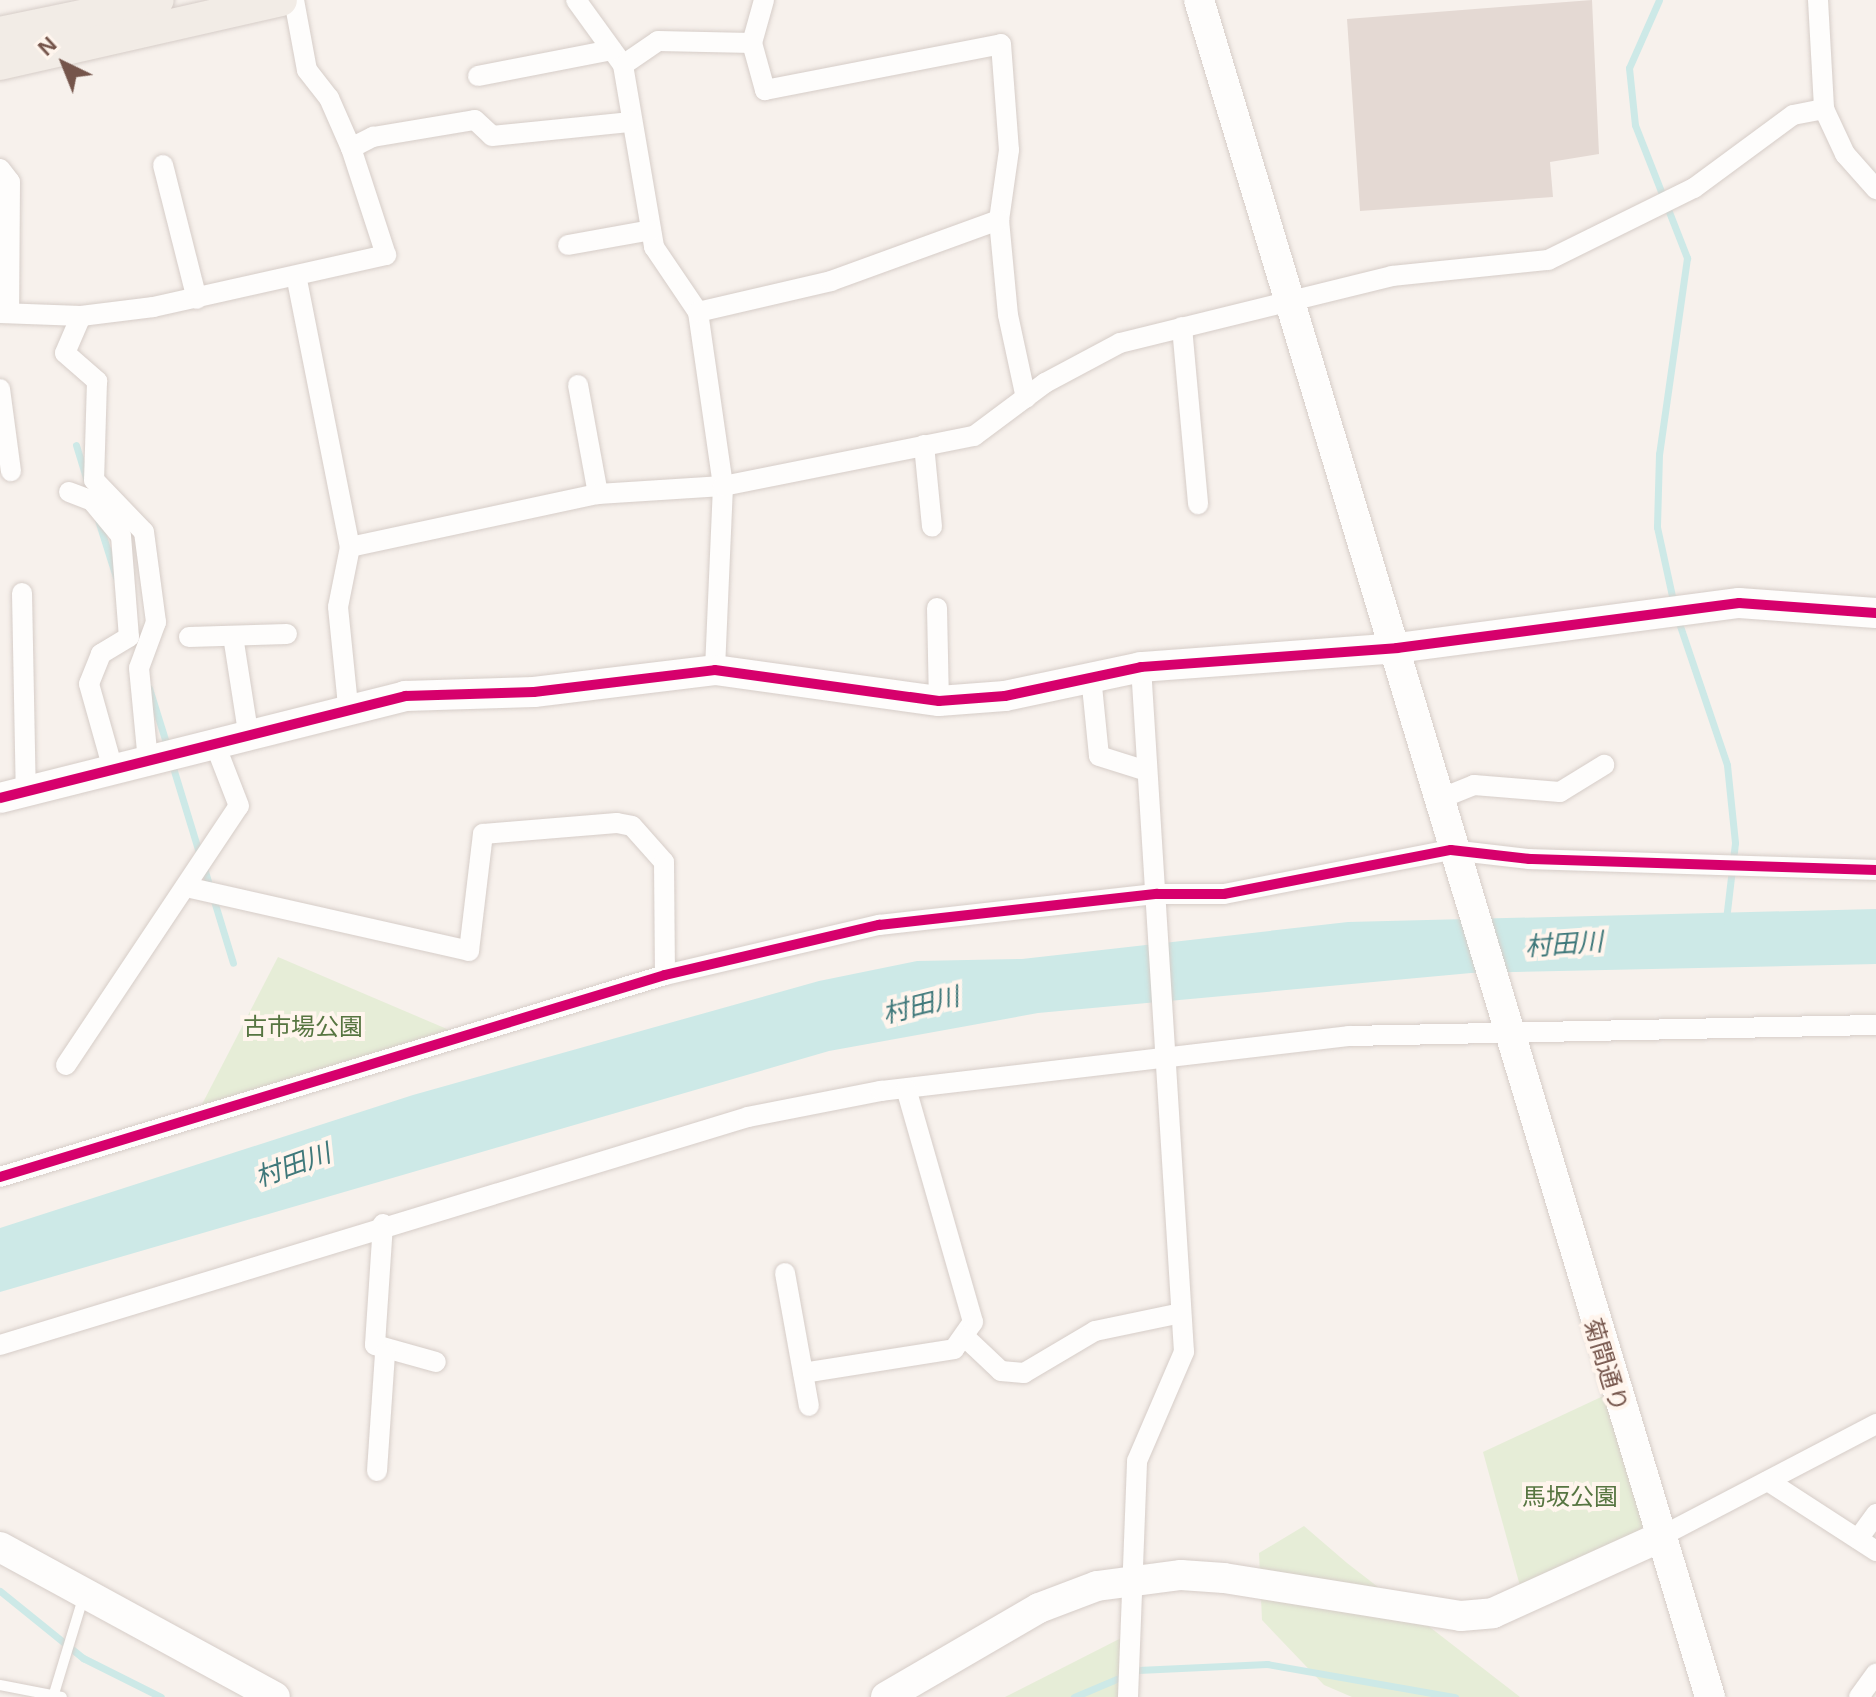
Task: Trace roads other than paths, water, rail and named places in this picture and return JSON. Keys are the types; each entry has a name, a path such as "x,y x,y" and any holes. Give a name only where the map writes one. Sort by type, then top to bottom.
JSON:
{"main road":[{"path":"0,33 158,0"},
{"path":"0,64 281,0"}],"street":[{"path":"0,169 10,182 4,313 81,316 197,299 297,280 386,255 351,148 307,70 294,0"},
{"path":"576,0 618,58 651,230 668,275 698,312 723,486 715,670"},
{"path":"764,0 752,43 765,90 1001,44 1009,150 999,220 1026,398"},
{"name":"菊間通り","path":"1199,0 1397,648 1451,850 1658,1538 1710,1697"},
{"path":"1818,0 1824,109 1845,154 1876,189"},
{"path":"478,76 618,58 658,41 752,43"},
{"path":"350,547 598,494 723,486 974,436 1026,398 1120,343 1392,276 1548,260 1694,188 1793,115 1824,109"},
{"path":"351,148 425,123 475,120 492,136 631,122"},
{"path":"163,165 197,299"},
{"path":"698,312 831,281 999,220"},
{"path":"568,245 651,230"},
{"path":"297,280 350,547 338,607 348,705"},
{"path":"81,316 65,353 97,381 94,480 144,532 156,622 139,668 148,762"},
{"path":"1182,327 1198,504"},
{"path":"578,385 598,494"},
{"path":"0,389 11,471"},
{"path":"924,445 932,527"},
{"path":"69,492 92,501 121,536 129,637 101,654 89,684 114,773"},
{"path":"22,593 13,796 114,773 348,705 715,670 939,701 1005,696 1141,667 1397,648 1739,603 1876,613"},
{"path":"937,608 939,701"},
{"path":"189,637 287,634"},
{"path":"233,636 248,732"},
{"path":"1128,1697 1136,1579 1137,1461 1184,1352 1141,667"},
{"path":"1091,676 1099,756 1147,771"},
{"path":"66,1065 239,806 214,742"},
{"path":"1437,800 1474,785 1560,792 1604,765"},
{"path":"186,887 469,951 483,834 617,823 632,826 664,862 665,975"},
{"path":"0,1177 665,975 879,925 1157,894 1321,881 1451,850 1545,860 1876,870"},
{"path":"0,1345 383,1224 748,1117 906,1089 1167,1061 1349,1036 1876,1025"},
{"path":"803,1373 954,1349 966,1338 973,1322 906,1089"},
{"path":"383,1224 375,1345 385,1353 436,1362"},
{"path":"785,1273 809,1406"},
{"path":"966,1338 1001,1371 1024,1373 1095,1331 1181,1313"},
{"path":"377,1471 385,1353"},
{"path":"886,1697 1039,1608 1136,1579 1224,1578 1461,1616 1493,1613 1658,1538 1876,1424"},
{"path":"1768,1481 1876,1551"},
{"path":"1858,1539 1876,1514"},
{"path":"0,1547 83,1598 275,1697"},
{"path":"1859,1697 1876,1674"}],"lane":[{"path":"0,1685 56,1696 83,1598"}],"water":[{"name":"村田川","path":"1876,909 1876,964 1471,973 1038,1013 829,1051 0,1292 0,1228 413,1095 819,981 917,961 1022,959 1348,922"}],"waterway":[{"path":"1659,0 1629,68 1635,125 1687,258 1659,454 1657,527 1674,605"},
{"path":"76,445 87,481"},
{"path":"98,520 116,577"},
{"path":"1677,617 1727,765 1735,843 1726,920"},
{"path":"149,688 168,749"},
{"path":"171,761 200,856"},
{"path":"204,868 233,963"},
{"path":"0,1591 83,1658 161,1697"},
{"path":"1074,1697 1138,1670 1267,1664 1455,1697"}],"park label":[{"name":"古市場公園","path":"303,1027"},
{"name":"馬坂公園","path":"1570,1497"}]}
